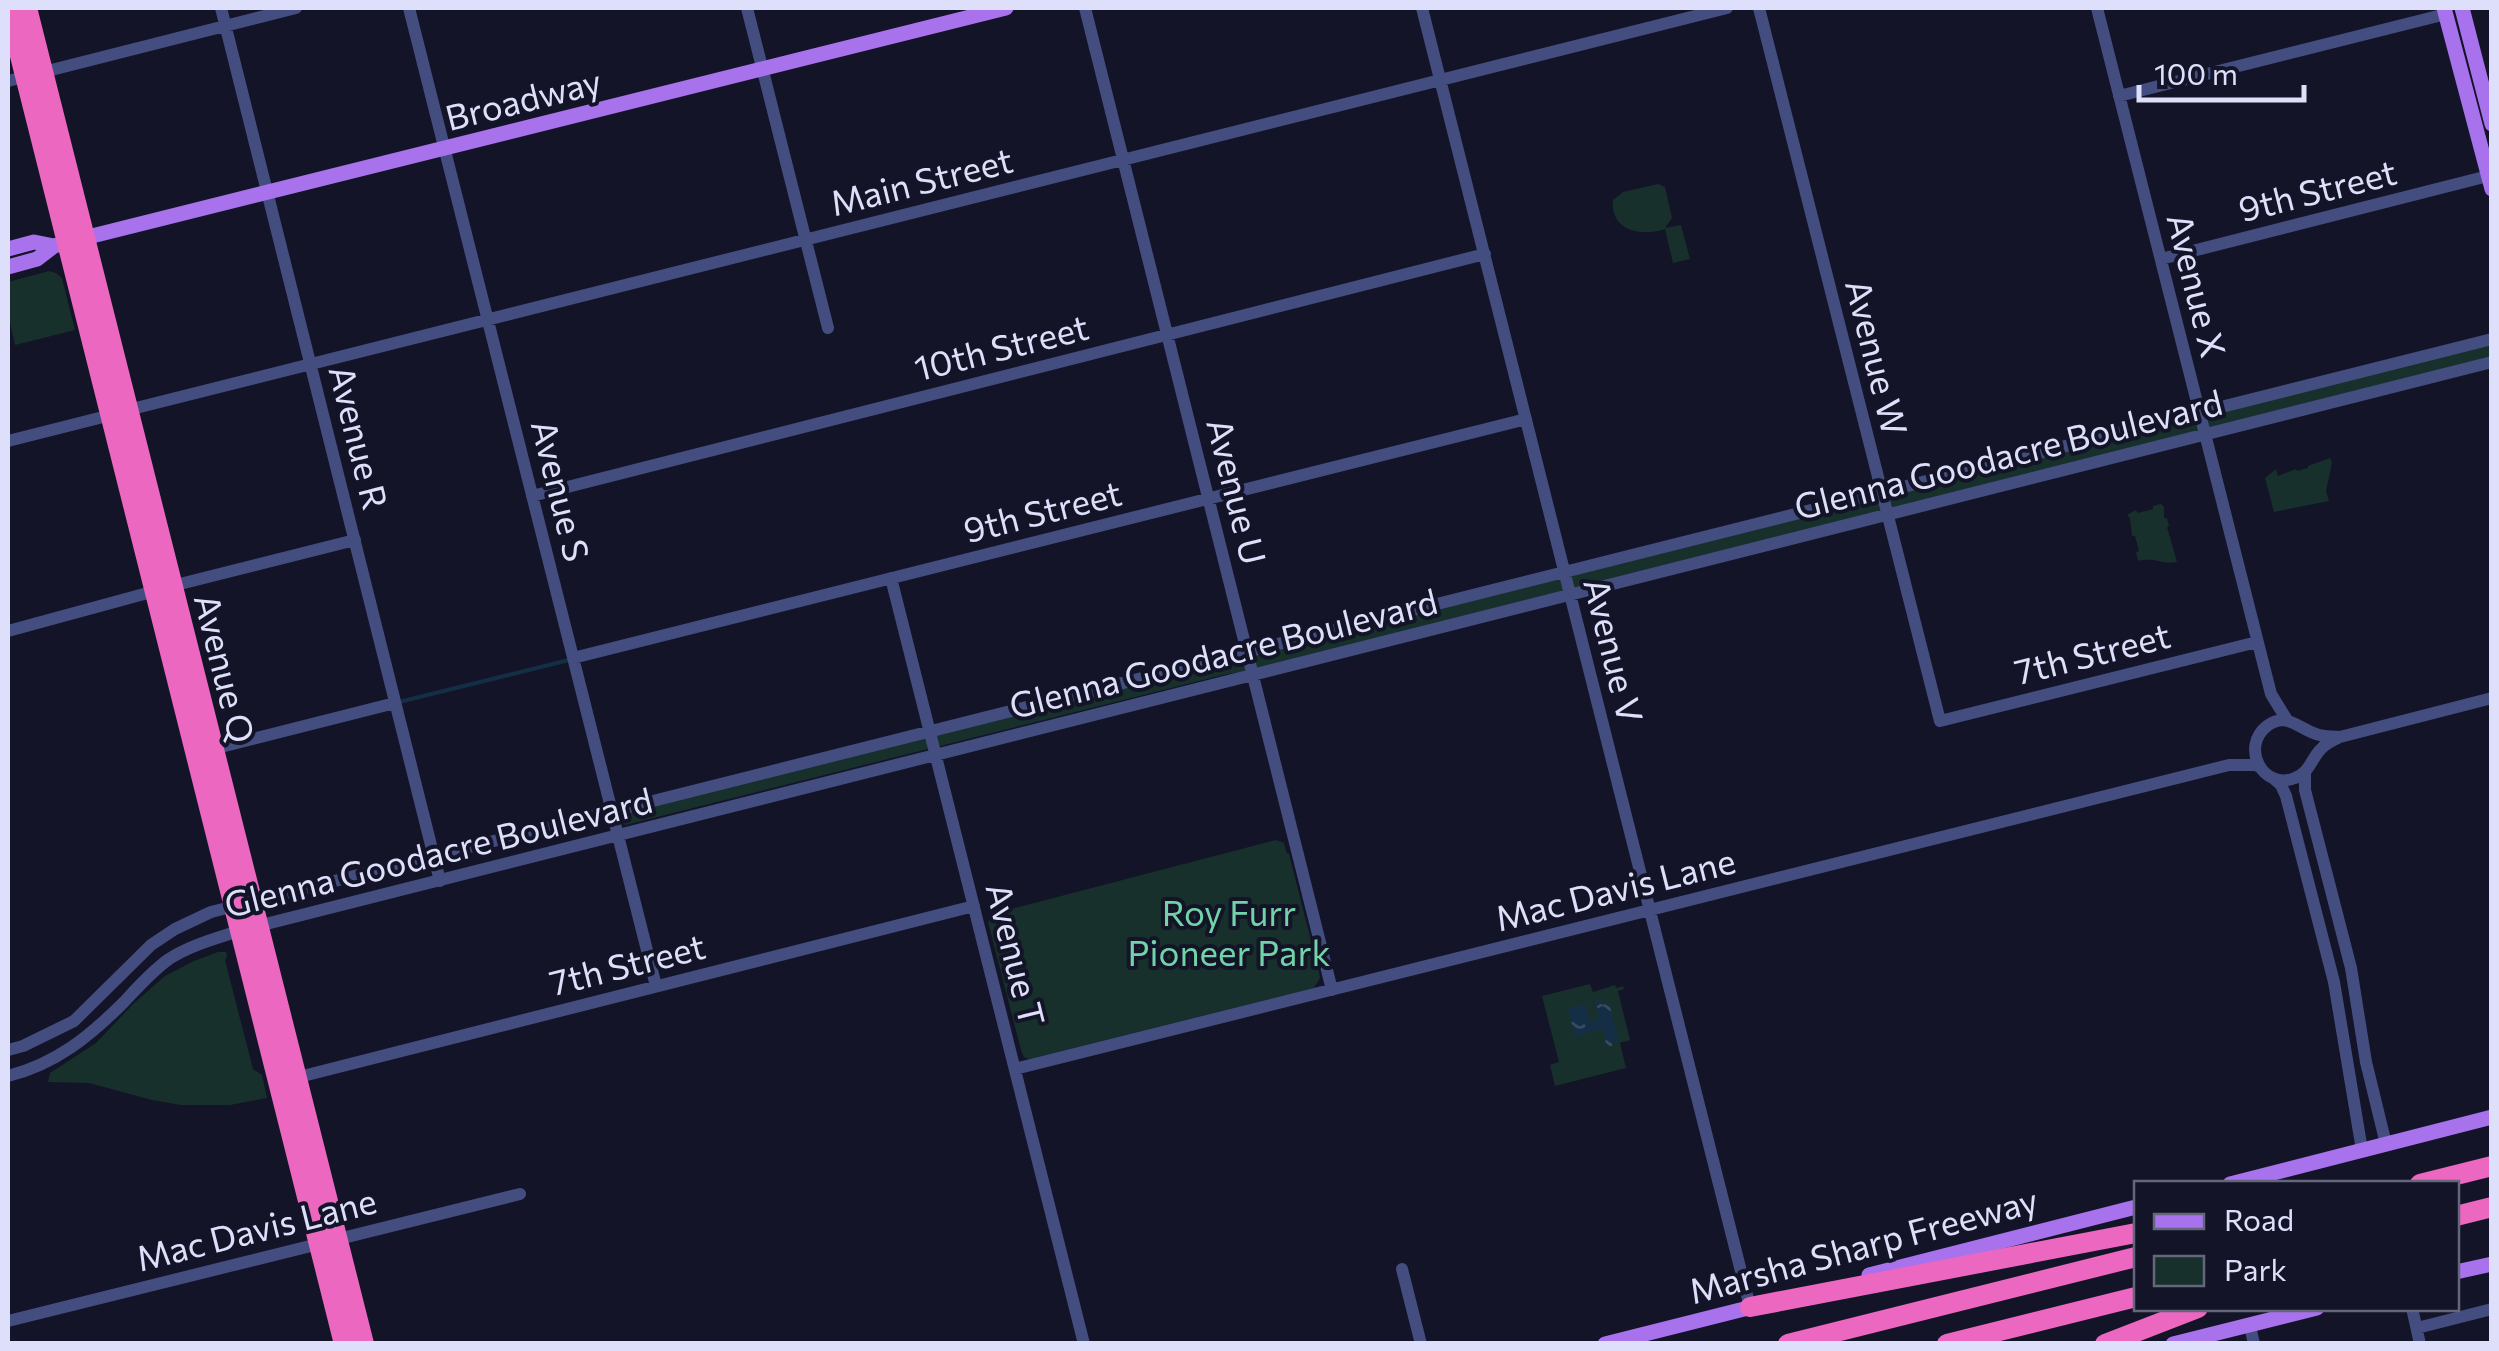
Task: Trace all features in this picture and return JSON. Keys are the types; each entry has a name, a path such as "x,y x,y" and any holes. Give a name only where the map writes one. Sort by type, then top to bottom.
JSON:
{"highway":[{"name":"Avenue Q","path":"8,8 69,242 120,412 243,904 295,1078 344,1344"},
{"name":"Avenue Q","path":"26,76 27,8"},
{"name":"Avenue Q","path":"120,412 139,527 164,589 180,651 191,662 213,749 243,904"},
{"name":"Avenue Q","path":"250,928 328,1241 364,1344"},
{"path":"2429,1181 2492,1166"},
{"path":"2459,1215 2492,1208"},
{"path":"1750,1307 2134,1234"},
{"path":"1788,1344 2134,1258"},
{"path":"1947,1344 2134,1297"},
{"path":"2105,1344 2190,1311"}],"main road":[{"name":"Broadway","path":"8,249 34,242 69,242 1006,8"},
{"path":"2451,10 2492,124"},
{"path":"2451,10 2490,183"},
{"name":"Broadway","path":"8,267 37,259 69,242"},
{"path":"2242,1181 2492,1117"},
{"name":"Marsha Sharp Freeway","path":"1605,1344 2134,1208"},
{"path":"2459,1271 2492,1264"},
{"path":"2174,1344 2306,1311"}],"street":[{"name":"Avenue R","path":"220,8 440,881"},
{"path":"26,76 296,8"},
{"name":"Avenue S","path":"409,8 656,986"},
{"path":"747,8 828,328"},
{"name":"Avenue U","path":"1086,8 1332,990"},
{"name":"Avenue V","path":"1422,8 1750,1307"},
{"name":"Main Street","path":"8,441 1728,8"},
{"name":"Avenue W","path":"1759,8 1940,721"},
{"name":"Avenue X","path":"2097,8 2271,694 2266,727"},
{"path":"2119,96 2451,10"},
{"name":"9th Street","path":"2161,259 2490,183"},
{"name":"10th Street","path":"532,496 1486,254"},
{"name":"Glenna Goodacre Boulevard","path":"8,1050 74,1021 151,945 211,912 2492,339"},
{"name":"Glenna Goodacre Boulevard","path":"8,1076 50,1062 72,1048 169,959 205,942 250,928 2492,362"},
{"name":"9th Street","path":"574,658 1526,419"},
{"path":"8,632 354,540"},
{"name":"Avenue T","path":"891,578 1084,1344"},
{"name":"7th Street","path":"1940,721 2258,642"},
{"name":"Avenue X","path":"2271,694 2287,720"},
{"path":"2274,778 2287,780 2305,772 2320,750 2340,737 2492,698"},
{"path":"213,749 395,703"},
{"path":"2230,765 2248,753 2266,727 2280,721 2294,722 2318,735 2340,737"},
{"path":"2306,730 2312,738 2314,759"},
{"path":"2255,744 2260,767"},
{"path":"2230,765 2260,767 2282,785 2286,796 2334,982 2362,1150"},
{"name":"Mac Davis Lane","path":"1015,1069 2230,765"},
{"path":"2305,772 2306,790 2351,968 2366,1062 2386,1144"},
{"name":"7th Street","path":"295,1078 974,906"},
{"name":"Mac Davis Lane","path":"8,1321 520,1194"},
{"path":"1402,1269 1421,1344"},
{"path":"2416,1328 2492,1310"},
{"path":"2413,1311 2420,1344"},
{"path":"2250,1326 2254,1344"}],"green space":[{"path":"1658,184 1665,187 1672,218 1665,228 1681,225 1690,259 1673,263 1665,229 1637,232 1616,219 1613,200 1623,192"},
{"path":"49,271 62,278 75,330 15,345 8,313 8,282"},
{"path":"2491,344 2491,359 1275,666 1223,675 625,825 618,817 620,811"},
{"path":"2330,458 2326,491 2329,501 2274,512 2265,478 2276,469 2278,476"},
{"path":"2161,504 2177,562 2138,561 2139,551 2127,515"},
{"name":"Roy Furr Pioneer Park","path":"1276,840 1284,843 1289,854 1319,972 1314,988 1029,1059 1024,1057 988,922 992,914"},
{"path":"226,952 253,1069 262,1075 267,1098 230,1105 181,1105 89,1083 48,1082 50,1073 96,1043 165,976"},
{"path":"1590,984 1593,992 1623,986 1618,991 1630,1040 1620,1043 1626,1068 1555,1086 1550,1065 1559,1062 1542,996"}],"water":[{"path":"1601,1000 1602,1005 1609,1003 1619,1041 1607,1047 1602,1028 1575,1037 1568,1008 1585,1004 1590,1022 1599,1019 1595,1001"}],"waterway":[{"path":"399,702 569,660"}]}
